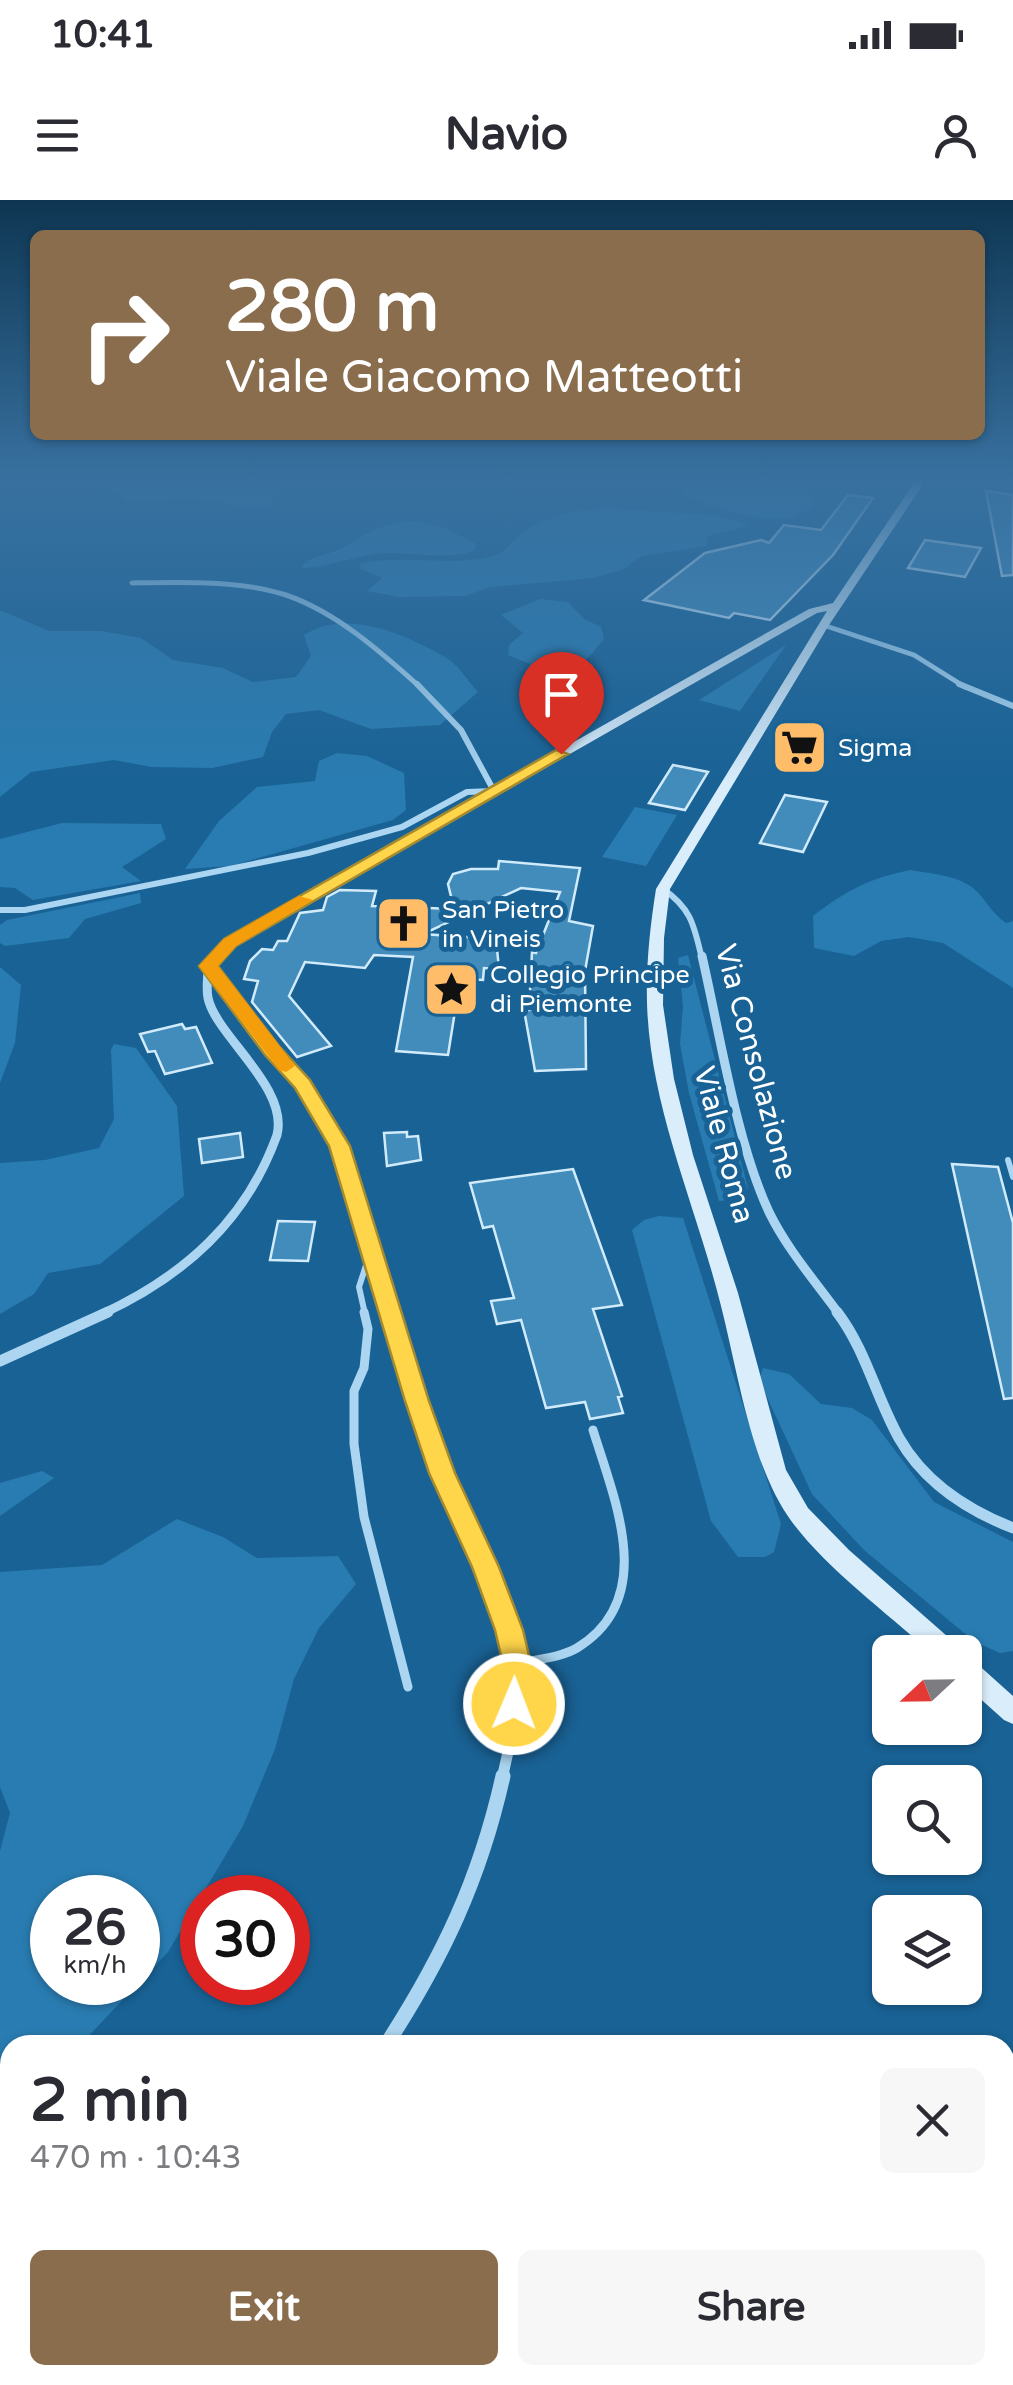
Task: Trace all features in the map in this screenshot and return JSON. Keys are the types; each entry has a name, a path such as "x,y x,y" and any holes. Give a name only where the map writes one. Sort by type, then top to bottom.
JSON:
{"street":[{"name":"Viale Roma","path":"855,579 823,625 663,890 656,938 655,1006 665,1080 684,1156 728,1293 775,1472 800,1515 929,1635"},
{"path":"132,583 281,594 316,610 356,636 443,709 461,731 494,791"},
{"path":"0,1361 178,1274 216,1242 250,1198 280,1122 266,1084 208,1000 208,966 230,942 813,612 837,605"},
{"path":"823,625 914,655 960,685 1013,706"},
{"path":"0,910 25,910 308,853 402,826 467,792 494,791"},
{"name":"Via Consolazione","path":"663,890 684,903 694,925 749,1154 769,1211 791,1249 854,1334 900,1438 924,1472 976,1513 1013,1528"},
{"path":"208,966 324,1116 340,1146 370,1253 442,1473 485,1567 517,1664 510,1743 490,1834 467,1900 430,1976 392,2035"},
{"path":"982,1684 1013,1712"}],"lane":[{"path":"1008,1160 1013,1176"},
{"path":"370,1253 360,1287 368,1329 364,1368 354,1391 354,1444 364,1516 408,1687"},
{"path":"517,1664 577,1648 615,1616 624,1591 629,1563 593,1430"}],"shaded area":[{"path":"381,579 581,579 490,587 465,596 399,597 367,591"},
{"path":"540,599 568,602 584,619 601,627 604,638 589,657 559,682 525,692 521,681 530,664 508,655 509,645 523,633 501,615"},
{"path":"0,610 49,631 101,631 141,638 173,660 223,668 253,682 296,677 311,656 304,635 320,627 375,627 445,657 478,692 440,725 371,729 319,710 286,714 272,732 263,757 212,768 152,767 114,760 31,772 0,797"},
{"path":"786,645 740,711 699,700"},
{"path":"337,753 367,756 404,773 406,810 393,820 230,866 185,869 219,821 257,787 315,781 319,761"},
{"path":"635,807 677,815 646,866 602,857"},
{"path":"62,823 161,824 166,839 122,867 141,881 33,900 15,888 0,887 0,839"},
{"path":"911,870 959,880 978,892 1006,923 1013,921 1013,988 943,943 909,937 881,941 854,956 814,948 813,916 859,886"},
{"path":"140,893 141,903 85,919 69,938 5,946 0,943 0,925 7,920"},
{"path":"688,955 748,1188 737,1199 719,1201 689,1093 680,1044 683,1006 678,958"},
{"path":"0,967 21,985 15,1043 0,1083"},
{"path":"114,1044 136,1048 177,1106 184,1196 100,1264 48,1273 34,1294 0,1314 0,1163 45,1160 99,1148 114,1119"},
{"path":"659,1216 683,1218 781,1524 774,1552 765,1557 738,1557 711,1521 632,1230 644,1220"},
{"path":"763,1368 789,1374 821,1404 852,1408 872,1420 934,1502 1013,1542 1013,1651 1000,1653 982,1645 982,1635 967,1635 864,1550 812,1494 759,1380"},
{"path":"42,1471 54,1478 0,1516 0,1483"},
{"path":"177,1519 223,1537 257,1558 338,1556 356,1584 319,1628 294,1679 275,1749 243,1826 214,1875 180,1875 180,1932 160,1960 160,1875 30,1875 30,2005 118,2005 89,2035 0,2035 0,1851 10,1813 0,1787 0,1572 102,1565"}],"building":[{"path":"671,579 810,579 770,620 734,613 729,618 644,600"},
{"path":"673,765 708,772 685,810 649,803"},
{"path":"785,795 827,802 803,852 760,843"},
{"path":"499,861 580,868 569,921 593,926 585,971 586,1069 535,1071 524,1010 529,1010 532,952 536,953 560,892 521,888 423,934 496,939 499,969 484,968 483,980 467,979 464,1005 456,1005 448,1055 396,1051 413,957 374,955 365,968 305,962 289,996 331,1046 297,1057 252,1002 258,981 244,979 250,961 262,949 273,950 278,941 287,941 300,913 323,910 327,897 340,890 376,891 372,906 454,909 448,884 453,874 498,869"},
{"path":"182,1024 185,1029 196,1027 212,1063 165,1074 155,1051 148,1052 140,1034"},
{"path":"407,1132 407,1137 418,1136 421,1160 387,1166 384,1133"},
{"path":"240,1133 243,1157 202,1163 199,1139"},
{"path":"952,1164 998,1167 1013,1223 1013,1398 1004,1399"},
{"path":"573,1169 622,1305 593,1309 622,1396 618,1397 623,1413 590,1419 585,1402 546,1408 521,1320 497,1324 491,1301 514,1298 493,1226 483,1228 470,1183"},
{"path":"278,1221 315,1222 308,1261 270,1260"}],"slow traffic":[{"path":"286,1066 208,966 230,942 305,900"}],"place":[{"name":"Sigma","path":"799,748"},
{"name":"San Pietro in Vineis","path":"403,924"},
{"name":"Collegio Principe di Piemonte","path":"451,989"}],"route":[{"path":"514,1704 517,1664 509,1630 442,1473 362,1229 340,1146 303,1085 208,966 230,942 561,754"}]}
